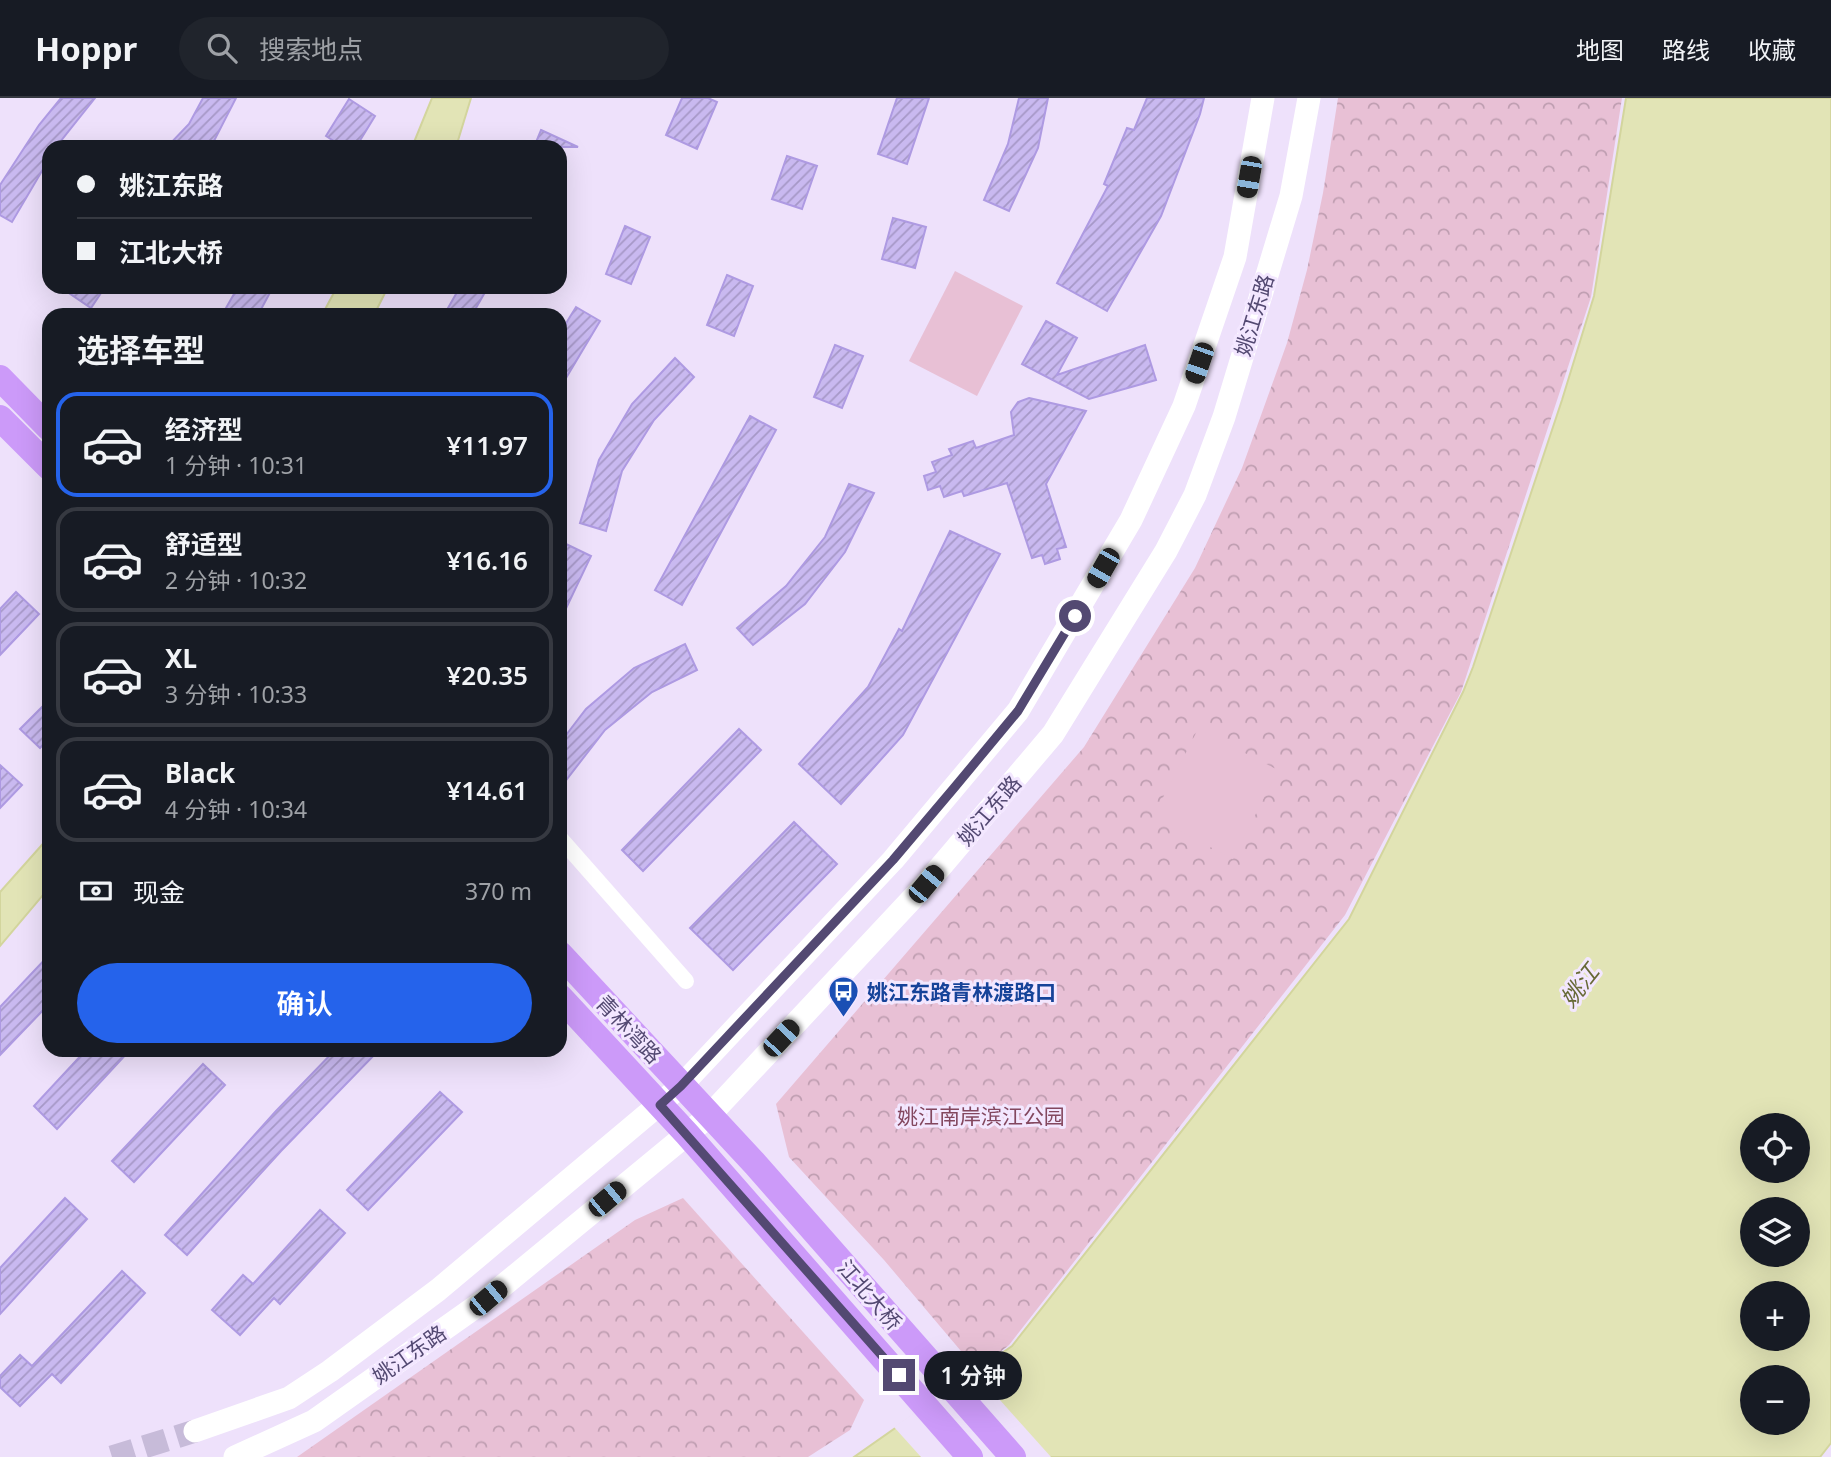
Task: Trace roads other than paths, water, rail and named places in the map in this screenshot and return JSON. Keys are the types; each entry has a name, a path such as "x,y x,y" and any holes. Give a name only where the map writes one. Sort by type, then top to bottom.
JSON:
{"main road":[{"name":"姚江东路","path":"195,1431 289,1398 330,1371 439,1290 660,1105 681,1086 893,860 1018,711 1131,520 1184,406 1235,257 1263,98"},
{"name":"姚江东路","path":"235,1457 314,1421 488,1298 709,1116 926,884 1053,734 1166,551 1195,495 1224,417 1291,195 1309,98"},
{"path":"0,378 42,421"},
{"path":"0,418 42,460"},
{"name":"青林湾路","path":"567,962 756,1165"},
{"name":"青林湾路","path":"567,1004 738,1192"},
{"name":"江北大桥","path":"756,1165 1013,1457"},
{"name":"江北大桥","path":"738,1192 970,1457"}],"street":[{"path":"567,846 686,981"}],"water":[{"path":"432,98 471,98 458,140 415,140"},
{"name":"姚江","path":"1626,98 1831,98 1831,1443 1820,1457 854,1457 1012,1346 1349,919 1463,692 1562,400 1594,296"},
{"path":"333,294 384,294 378,308 326,308"},
{"path":"42,845 42,896 0,946 0,892"}],"tunnel":[{"path":"112,1457 195,1431"}],"place":[{"name":"姚江东路青林渡路口","path":"844,1019"}],"park label":[{"name":"姚江南岸滨江公园","path":"981,1116"}]}
